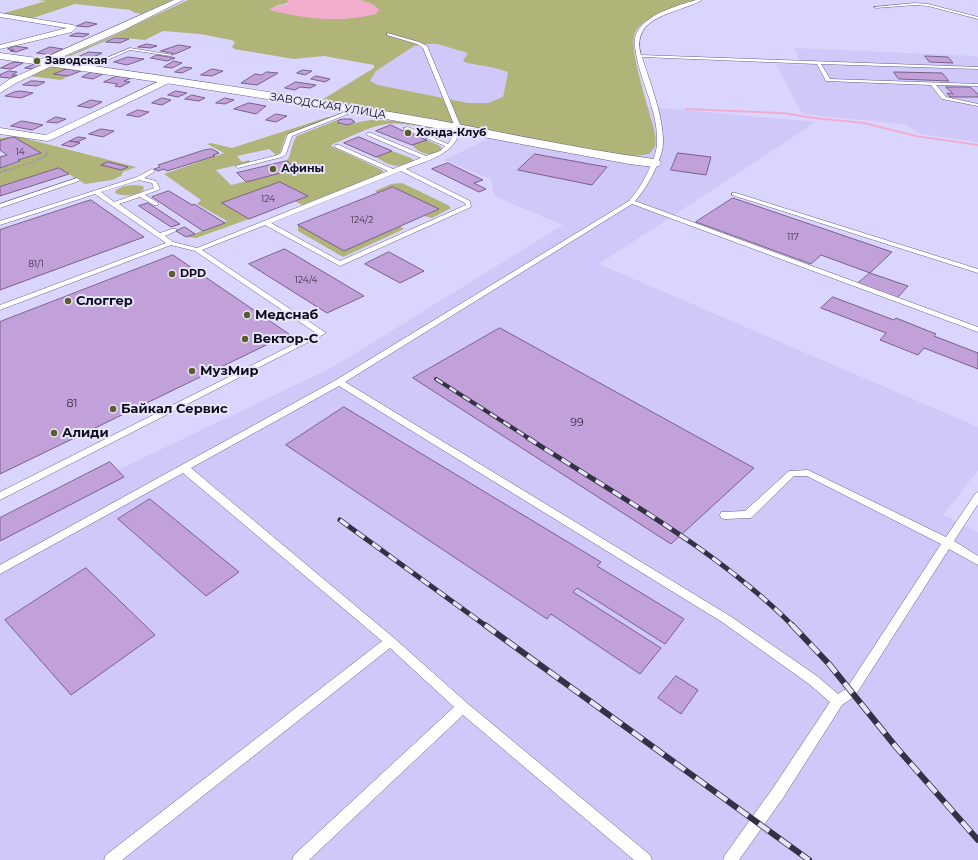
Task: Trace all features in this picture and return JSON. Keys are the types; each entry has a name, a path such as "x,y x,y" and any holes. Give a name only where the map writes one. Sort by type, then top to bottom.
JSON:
{"street":[{"path":"0,90 13,81 48,62 180,0"},
{"path":"0,15 73,27 66,31 0,47"},
{"name":"ЗАВОДСКАЯ УЛИЦА","path":"0,56 168,80 355,110 458,127 616,158 654,163"},
{"path":"1,132 47,138 168,80"}],"lane":[{"path":"0,570 339,382 631,202 641,192 650,177 660,146 658,129 636,40 639,32 647,23 667,12 700,0"},
{"path":"876,7 914,4 928,5 978,18"},
{"path":"197,250 427,159 442,152 449,146 457,133 458,127 425,47 418,43 388,34"},
{"path":"85,68 130,49 172,55"},
{"path":"639,56 978,68"},
{"path":"818,62 828,80 978,85"},
{"path":"932,83 940,96 944,98 978,105"},
{"path":"238,166 280,156 283,154 290,135 355,110"},
{"path":"406,128 449,146"},
{"path":"369,134 427,159"},
{"path":"337,146 394,172"},
{"path":"266,223 340,264 469,206 468,202 402,169"},
{"path":"0,224 139,178 152,171"},
{"path":"114,204 157,189 154,182 139,178"},
{"path":"0,206 77,180"},
{"path":"0,496 322,333 197,250 171,243 96,192"},
{"path":"141,194 156,204"},
{"path":"734,194 978,271"},
{"path":"631,202 978,330"},
{"path":"160,235 174,230"},
{"path":"0,308 171,243"},
{"path":"339,382 726,619 813,680 838,701"},
{"path":"184,468 390,641 463,708 645,860"},
{"path":"725,515 746,515 792,474 808,472 947,542 978,561"},
{"path":"730,860 778,793 838,701 851,692 978,496"},
{"path":"111,860 390,641"},
{"path":"299,860 463,708"}],"path":[{"path":"0,172 33,162 47,154 47,149 35,144 37,136"}],"shaded area":[{"path":"288,0 365,1 377,7 379,10 376,14 363,17 323,19 296,16 270,10 271,8 287,4"},
{"path":"437,44 468,53 466,57 467,63 508,72 503,97 488,103 468,103 378,85 370,81 376,71 414,46"},
{"path":"794,48 978,57 978,142 921,134 904,124 802,114 776,64 802,65"},
{"path":"617,104 816,122 599,264 978,427 978,470 943,515 978,532 978,860 0,860 0,518 118,470 333,367 563,225 494,196 491,179 444,160 532,117"}],"green space":[{"path":"37,0 172,0 141,14 130,10 75,4 30,19 1,14 46,1"},
{"path":"188,0 288,0 287,3 276,6 270,10 309,17 345,19 365,1 355,0 695,0 662,12 645,22 635,33 634,50 636,61 656,140 655,146 649,154 635,156 619,156 320,101 374,68 374,65 324,56 294,59 234,49 232,47 235,42 231,40 200,34 163,31 145,40 114,37 62,60 88,64 85,65 59,61 60,59","holes":["437,44 468,53 463,61 467,63 508,72 503,97 488,103 468,103 378,85 370,81 376,71 414,46"]},
{"path":"52,66 67,69 55,74 68,76 61,80 29,76"},
{"path":"328,117 330,118 329,119 286,135 280,153 276,155 269,149 237,156 242,162 249,160 250,162 216,170 231,185 296,169 287,161 297,136 337,120 339,120 339,124 343,125 373,120 402,122 450,130 450,132 443,135 419,126 407,124 383,125 366,130 331,146 382,170 383,172 381,174 302,205 295,201 307,196 280,182 223,203 249,219 196,238 186,237 227,221 197,204 201,200 164,174 224,153 207,144 211,143 232,148"},
{"path":"16,136 136,167 123,172 121,176 112,180 85,184 59,168 0,187 0,168 20,162 18,160 40,153 14,137 0,141 0,138"},
{"path":"427,140 440,146 442,149 438,152 426,154 418,151 412,145"},
{"path":"392,151 415,161 396,166 376,157"},
{"path":"402,183 448,205 451,208 432,218 424,216 439,209 393,187 377,193 375,191 391,184"},
{"path":"124,186 143,186 144,189 138,193 130,195 115,193 116,190"},
{"path":"298,225 400,226 404,229 343,257 298,231"}],"building":[{"path":"87,22 97,24 88,27 77,26"},
{"path":"77,33 89,34 83,37 70,36"},
{"path":"115,38 129,39 120,43 106,42"},
{"path":"147,44 157,46 151,48 138,47"},
{"path":"179,45 191,47 175,54 161,51"},
{"path":"15,46 28,48 16,52 8,49"},
{"path":"50,47 63,49 51,55 37,53"},
{"path":"89,52 102,53 91,58 78,57"},
{"path":"157,55 175,58 167,61 151,58"},
{"path":"925,56 948,57 953,63 930,62"},
{"path":"128,57 144,59 127,65 114,62"},
{"path":"174,61 182,63 172,68 164,67"},
{"path":"11,63 23,63 11,69 1,68"},
{"path":"35,64 44,65 34,69 25,68"},
{"path":"184,67 192,68 182,73 175,72"},
{"path":"67,69 81,71 68,76 54,74"},
{"path":"212,69 223,71 212,76 201,75"},
{"path":"303,70 312,71 305,75 297,73"},
{"path":"9,71 17,72 12,75 17,75 10,78 0,77 0,75"},
{"path":"92,72 103,74 93,79 82,77"},
{"path":"267,72 278,73 257,85 241,83 255,74 261,75"},
{"path":"894,72 942,73 949,81 899,79"},
{"path":"117,76 131,78 124,81 130,82 120,87 115,86 118,84 104,82"},
{"path":"316,76 330,79 325,82 311,79"},
{"path":"31,81 45,82 37,86 23,85"},
{"path":"296,82 316,85 310,88 300,87 295,90 285,88"},
{"path":"946,87 970,87 978,94 978,97 950,97 947,93 953,94"},
{"path":"21,91 33,93 21,98 5,96 14,92"},
{"path":"176,91 187,93 178,97 168,95"},
{"path":"192,95 205,98 199,101 185,99"},
{"path":"162,98 171,100 162,105 152,103"},
{"path":"225,98 234,100 225,104 216,103"},
{"path":"91,100 102,102 90,108 78,106"},
{"path":"249,103 266,106 256,114 234,109"},
{"path":"138,110 149,112 139,117 127,115"},
{"path":"276,114 287,116 276,122 266,120"},
{"path":"56,117 66,119 57,123 47,122"},
{"path":"351,119 355,122 348,125 338,123 339,120"},
{"path":"22,121 43,125 32,130 11,126"},
{"path":"391,125 427,140 412,145 376,131"},
{"path":"101,129 114,131 103,137 89,134"},
{"path":"14,137 41,153 18,160 20,161 0,168 0,157 7,155 0,150 0,141"},
{"path":"78,137 86,138 77,142 70,141"},
{"path":"359,137 392,151 376,157 344,143"},
{"path":"70,141 80,143 72,147 62,145"},
{"path":"212,149 219,153 213,155 215,156 167,171 164,169 158,171 154,169 160,167 158,165 204,150"},
{"path":"678,153 711,157 706,175 671,170"},
{"path":"535,154 607,167 592,185 518,170"},
{"path":"287,161 296,169 246,182 237,173"},
{"path":"108,162 128,167 121,170 101,165"},
{"path":"448,163 483,180 474,183 486,189 479,192 432,169"},
{"path":"59,168 69,174 0,196 0,187"},
{"path":"280,182 308,196 249,219 222,203"},
{"path":"393,187 439,209 344,251 298,225"},
{"path":"169,191 225,223 203,231 152,197"},
{"path":"733,198 892,252 870,273 821,255 811,264 696,222"},
{"path":"91,200 144,237 0,290 0,230"},
{"path":"148,203 180,224 171,227 139,206"},
{"path":"185,227 195,234 186,237 176,231"},
{"path":"285,249 364,296 327,313 249,264"},
{"path":"389,252 424,271 400,283 365,264"},
{"path":"173,255 289,334 0,474 0,322"},
{"path":"870,273 908,286 897,298 857,284"},
{"path":"833,297 894,320 896,318 936,334 934,336 978,353 978,369 924,348 918,355 880,340 886,333 821,308"},
{"path":"500,328 754,468 671,544 413,378"},
{"path":"344,407 601,562 597,566 684,619 665,644 577,588 573,592 661,648 640,674 551,614 547,619 286,445"},
{"path":"110,462 124,477 0,541 0,518"},
{"path":"150,499 239,572 206,596 118,519"},
{"path":"86,568 155,635 71,695 5,620"},
{"path":"676,676 698,690 681,714 658,698"}],"waterway":[{"path":"686,109 782,113 864,123 916,136 978,145"}],"railway":[{"path":"436,379 530,439"},
{"path":"528,438 666,525 699,548 763,598 793,626"},
{"path":"340,520 486,626"},
{"path":"485,625 809,860"},
{"path":"793,626 829,664 896,747 978,840"}],"place":[{"name":"Заводская","path":"37,61"},
{"name":"Хонда-Клуб","path":"408,133"},
{"name":"Афины","path":"273,169"},
{"name":"DPD","path":"172,274"},
{"name":"Слоггер","path":"68,301"},
{"name":"Медснаб","path":"247,315"},
{"name":"Вектор-С","path":"245,339"},
{"name":"МузМир","path":"192,371"},
{"name":"Байкал Сервис","path":"113,409"},
{"name":"Алиди","path":"54,433"}]}
